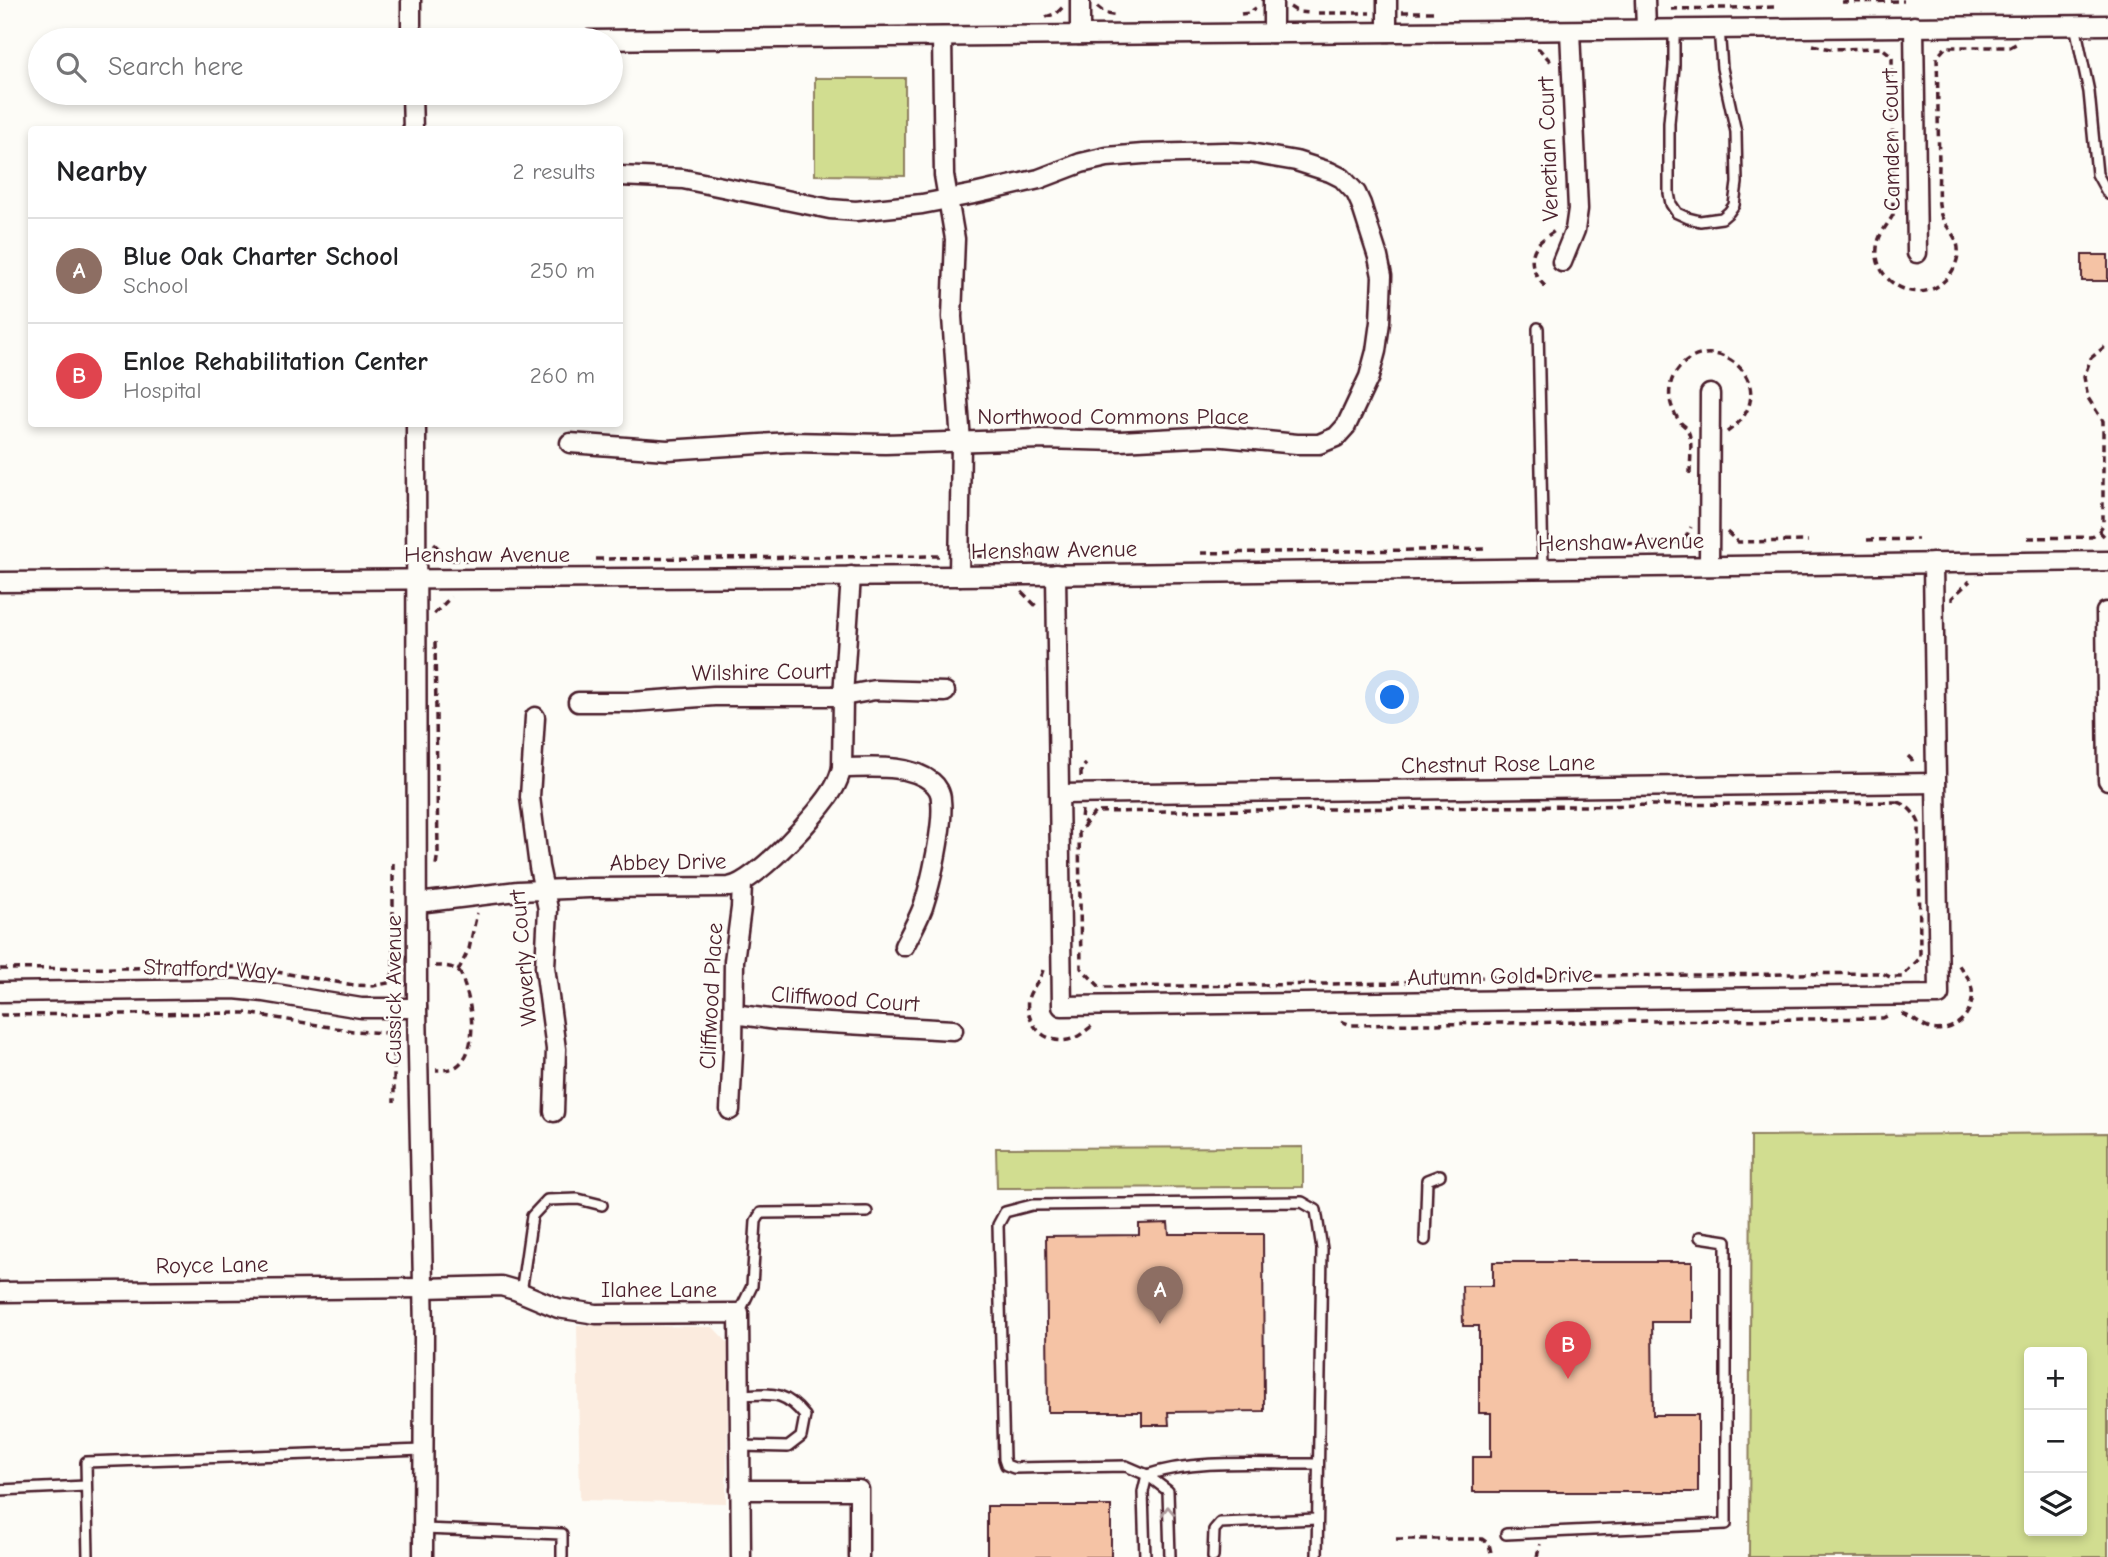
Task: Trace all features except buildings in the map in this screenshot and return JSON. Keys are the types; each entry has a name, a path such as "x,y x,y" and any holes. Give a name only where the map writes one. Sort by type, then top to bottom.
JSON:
{"street":[{"path":"411,0 411,28"},
{"path":"1387,0 1387,32"},
{"path":"1645,0 1646,28"},
{"path":"1080,1 1080,35"},
{"path":"1266,1 1273,33"},
{"path":"623,40 2108,25"},
{"name":"Camden Court","path":"1914,26 1917,253"},
{"name":"Venetian Court","path":"1562,262 1575,230 1578,209 1570,31"},
{"name":"Northwood Commons Place","path":"942,37 944,175 955,239 952,336 960,405 959,576"},
{"path":"412,105 413,126"},
{"name":"Northwood Commons Place","path":"570,443 667,450 790,442 885,444 1042,439 1137,441 1214,436 1310,445 1336,437 1346,426 1369,377 1376,351 1382,276 1361,204 1350,185 1330,172 1275,157 1250,153 1199,152 1107,157 1081,163 1039,179 948,199 870,211 841,211 683,179 623,176"},
{"path":"1709,566 1710,394"},
{"name":"Cussick Avenue","path":"416,427 417,1009 424,1288 423,1557"},
{"name":"Henshaw Avenue","path":"0,582 959,576 2108,561"},
{"name":"Autumn Gold Drive","path":"1056,574 1062,1006 1939,995 1933,563"},
{"name":"Abbey Drive","path":"418,903 518,891 729,887 741,884 776,855 819,808 834,788 842,768 843,696 851,576"},
{"path":"2101,612 2108,780"},
{"name":"Wilshire Court","path":"578,702 631,702 724,696 843,696 875,690 945,692"},
{"name":"Waverly Court","path":"535,716 530,797 548,909 545,967 556,1049 554,1112"},
{"path":"842,768 890,769 914,773 931,781 940,793 942,802 935,857 926,897 918,920 904,946"},
{"name":"Chestnut Rose Lane","path":"1060,794 1936,783"},
{"name":"Cliffwood Place","path":"730,1111 734,961 741,908 741,884"},
{"name":"Stratford Way","path":"0,992 234,989 360,1008 417,1009"},
{"name":"Cliffwood Court","path":"734,1014 776,1020 953,1030"},
{"name":"Ilahee Lane","path":"424,1288 500,1286 558,1308 596,1314 739,1313 741,1557"},
{"name":"Royce Lane","path":"0,1292 424,1288"},
{"path":"740,1490 859,1490 859,1557"}],"lane":[{"path":"2075,25 2090,92 2098,174 2108,194"},
{"path":"1674,29 1674,66 1668,122 1669,193 1671,204 1677,213 1700,221 1721,218 1729,212 1736,197 1736,132 1722,68 1719,28"},
{"path":"1538,328 1543,568"},
{"path":"1425,1240 1427,1180 1440,1175"},
{"path":"522,1293 532,1216 547,1200 578,1199 602,1205"},
{"path":"1170,1557 1168,1491 1147,1475 1126,1466 1014,1468 1006,1465 998,1225 1004,1212 1032,1205 1302,1202 1315,1210 1322,1249 1317,1557"},
{"path":"739,1313 752,1286 756,1221 761,1213 867,1212"},
{"path":"1506,1534 1726,1524 1726,1241 1700,1237"},
{"path":"739,1395 774,1394 793,1402 805,1416 801,1437 788,1447 740,1446"},
{"path":"88,1557 86,1462 424,1450"},
{"path":"1147,1475 1164,1469 1198,1465 1318,1464"},
{"path":"1145,1557 1143,1492 1147,1475"},
{"path":"0,1490 86,1486"},
{"path":"1213,1557 1214,1530 1220,1523 1317,1519"},
{"path":"423,1529 562,1534 562,1557"}],"path":[{"path":"1034,17 1052,15 1080,1 1102,12 1118,16"},
{"path":"1239,14 1249,13 1266,1"},
{"path":"1842,2 1904,1"},
{"path":"1671,9 1779,7"},
{"path":"1810,44 1821,48 1882,48 1892,56 1893,215 1880,234 1877,254 1880,268 1888,279 1901,288 1916,292 1932,289 1944,281 1954,268 1958,254 1956,240 1940,211 1937,57 1946,47 2010,47 2020,42"},
{"path":"1528,49 1539,49 1553,64 1556,77"},
{"path":"1545,286 1534,271 1533,255 1537,245 1559,225"},
{"path":"2028,538 2091,537 2103,524 2103,424 2102,418 2088,398 2084,377 2091,358 2108,344"},
{"path":"2099,531 2108,537"},
{"path":"1867,540 1918,539"},
{"path":"433,543 451,560 489,559"},
{"path":"1199,553 1489,549"},
{"path":"596,559 1052,555"},
{"path":"1952,607 1952,598 1970,580"},
{"path":"1023,592 1039,608 1039,620"},
{"path":"433,623 433,615 450,597 463,597"},
{"path":"434,635 438,852 435,871"},
{"path":"1898,802 1903,803 1917,817 1919,823 1920,958 1902,977 1890,977 1882,973 1414,978 1403,984 1099,986 1080,968 1079,832 1095,812 1109,811 1898,802"},
{"path":"0,969 247,967 354,985 385,985 391,981 393,973 393,860"},
{"path":"458,971 469,949 477,913"},
{"path":"1340,1020 1351,1025 1883,1018 1892,1014 1906,1015 1927,1028 1940,1030 1958,1024 1973,1003 1971,984 1956,959"},
{"path":"1044,962 1028,1004 1029,1017 1037,1030 1048,1038 1065,1040 1073,1039 1100,1024"},
{"path":"435,978 435,965 452,967 461,975 471,1007 472,1029 463,1060 456,1067 436,1070 436,1077"},
{"path":"0,1015 247,1013 353,1031 387,1033 392,1038 394,1054 394,1102"},
{"path":"1396,1539 1482,1539 1489,1544 1492,1557"}],"shaded area":[{"path":"577,1325 713,1327 729,1344 726,1503 580,1500"}],"green space":[{"path":"815,78 905,78 905,176 815,175"},
{"path":"2108,1133 2108,1557 1749,1557 1751,1136"},
{"path":"1303,1147 1303,1187 997,1188 996,1148"}],"place":[{"name":"Blue Oak Charter School","path":"1160,1324"},
{"name":"Enloe Rehabilitation Center","path":"1568,1379"}]}
